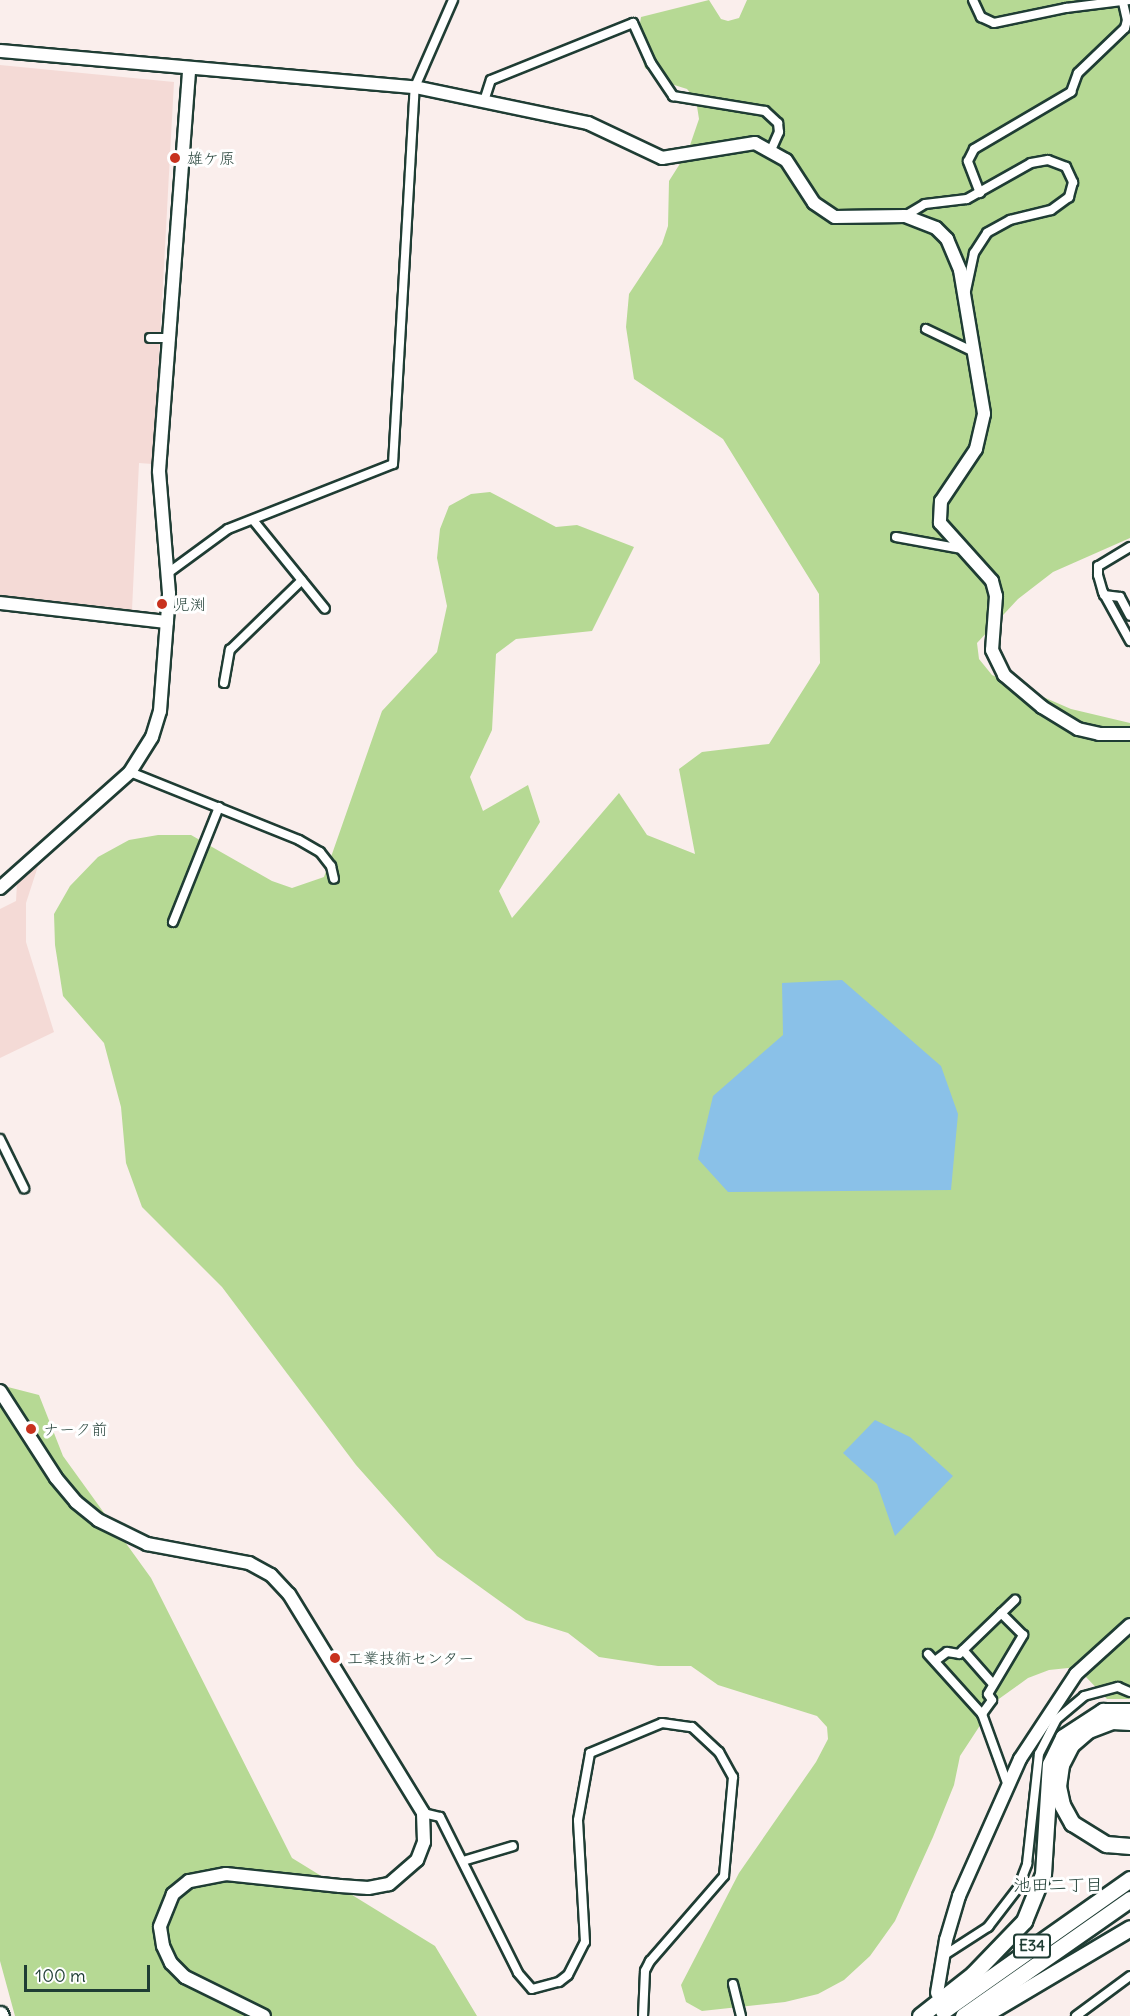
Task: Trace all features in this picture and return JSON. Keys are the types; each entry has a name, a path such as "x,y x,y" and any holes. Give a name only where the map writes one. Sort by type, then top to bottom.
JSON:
{"highway":[{"path":"920,2016 973,1974 1024,1921 1043,1874 1050,1764 1063,1737 1103,1711 1130,1711"},
{"path":"1130,1722 1112,1721 1088,1730 1071,1745 1061,1765 1058,1786 1062,1805 1072,1823 1106,1844 1130,1846"},
{"name":"E34","path":"936,2016 1130,1879"},
{"name":"E34","path":"963,2016 1130,1899"},
{"path":"982,2016 1130,1928"}],"street":[{"path":"168,573 228,529 393,464 415,87 453,0"},
{"path":"973,0 981,17 994,23 1066,8 1127,2 1125,28 1078,73 1071,92 974,149 968,161 980,193"},
{"path":"484,101 491,80 633,23 651,63 673,96 765,111 778,123 779,132 771,150"},
{"path":"0,51 415,87 588,123 662,158 677,159 742,143 771,150 786,160 814,203 835,217 904,216 923,221 947,239 965,295 984,414 981,438 951,481 938,517 962,549 992,581 996,596 992,650 1004,675 1042,707 1078,729 1099,734 1130,734"},
{"path":"0,888 130,772 152,737 160,711 167,622 168,573 159,492 189,68"},
{"path":"904,216 925,204 961,201 980,193 1030,163 1048,160 1066,167 1073,182 1069,197 1051,210 1010,220 987,233 974,254 965,295"},
{"path":"926,329 974,352"},
{"path":"150,338 169,338"},
{"path":"253,520 326,609"},
{"path":"896,537 962,549"},
{"path":"1130,547 1098,566 1104,595 1130,641"},
{"path":"224,683 230,650 302,580"},
{"path":"1104,595 1120,597 1130,616"},
{"path":"0,603 167,622"},
{"path":"130,772 219,807 320,852 331,866 334,879"},
{"path":"173,922 219,807"},
{"path":"0,1139 24,1188"},
{"path":"0,1390 56,1478 76,1502 98,1520 147,1544 249,1563 271,1575 289,1594 423,1813 424,1842 417,1860 389,1884 350,1887 226,1874 189,1881 173,1894 160,1927 163,1946 171,1963 185,1977 264,2016"},
{"path":"935,1661 947,1652 959,1654 1015,1600"},
{"path":"982,1714 992,1700 988,1694 993,1684 1023,1635 1001,1613"},
{"path":"937,1993 943,1956 959,1896 1020,1759 1076,1674 1130,1625"},
{"path":"963,1650 993,1684"},
{"path":"928,1654 982,1714 1008,1785"},
{"path":"943,1956 988,1927 1017,1888 1027,1864 1039,1754 1057,1719 1084,1696 1118,1687 1130,1692"},
{"path":"423,1813 440,1817 518,1973 532,1989 565,1979 585,1942 578,1820 590,1753 662,1723 692,1727 719,1752 733,1777 724,1876 650,1961 645,1971 643,2016"},
{"path":"463,1861 513,1846"},
{"path":"1076,2016 1130,1976"},
{"path":"733,1984 741,2016"}],"shaded area":[{"path":"0,65 174,82 152,464 139,463 132,610 0,596"},
{"path":"39,863 26,903 26,942 54,1032 0,1058 0,909 16,901 17,883"}],"green space":[{"path":"709,0 721,19 728,21 739,18 747,0 1130,0 1130,538 1053,572 1018,599 977,643 979,659 992,675 1071,709 1130,723 1130,1699 1107,1699 1085,1676 1068,1668 1049,1670 1028,1678 996,1701 960,1756 954,1785 933,1837 895,1921 870,1956 844,1980 818,1994 785,2002 702,2011 686,2002 681,1985 739,1873 816,1762 828,1739 827,1727 817,1716 718,1685 691,1666 658,1666 599,1657 568,1633 526,1620 437,1556 356,1465 222,1287 142,1207 126,1163 121,1107 104,1043 63,996 55,945 54,914 70,886 98,857 129,840 158,835 191,835 272,881 292,888 324,877 382,711 437,652 447,606 437,558 440,529 449,506 471,494 490,492 556,527 577,525 634,547 592,631 516,639 496,654 492,730 470,777 483,811 528,785 540,822 499,891 512,918 619,793 647,835 695,854 679,769 702,752 769,744 820,663 819,594 723,439 634,379 626,327 629,294 662,244 668,226 669,181 688,151 699,119 696,100 687,89 668,83 645,68 637,41 641,17"},
{"path":"0,1385 39,1395 63,1456 151,1578 292,1858 435,1946 477,2016 15,2016 0,1961"}],"water":[{"path":"842,980 941,1066 958,1114 951,1190 728,1192 698,1159 713,1096 783,1035 782,983"},
{"path":"875,1420 910,1437 953,1476 895,1536 877,1484 843,1453"}],"place":[{"name":"雄ケ原","path":"175,158"},
{"name":"児渕","path":"162,604"},
{"name":"ナーク前","path":"31,1429"},
{"name":"工業技術センター","path":"335,1658"}],"district":[{"name":"池田二丁目","path":"1058,1885"}]}
